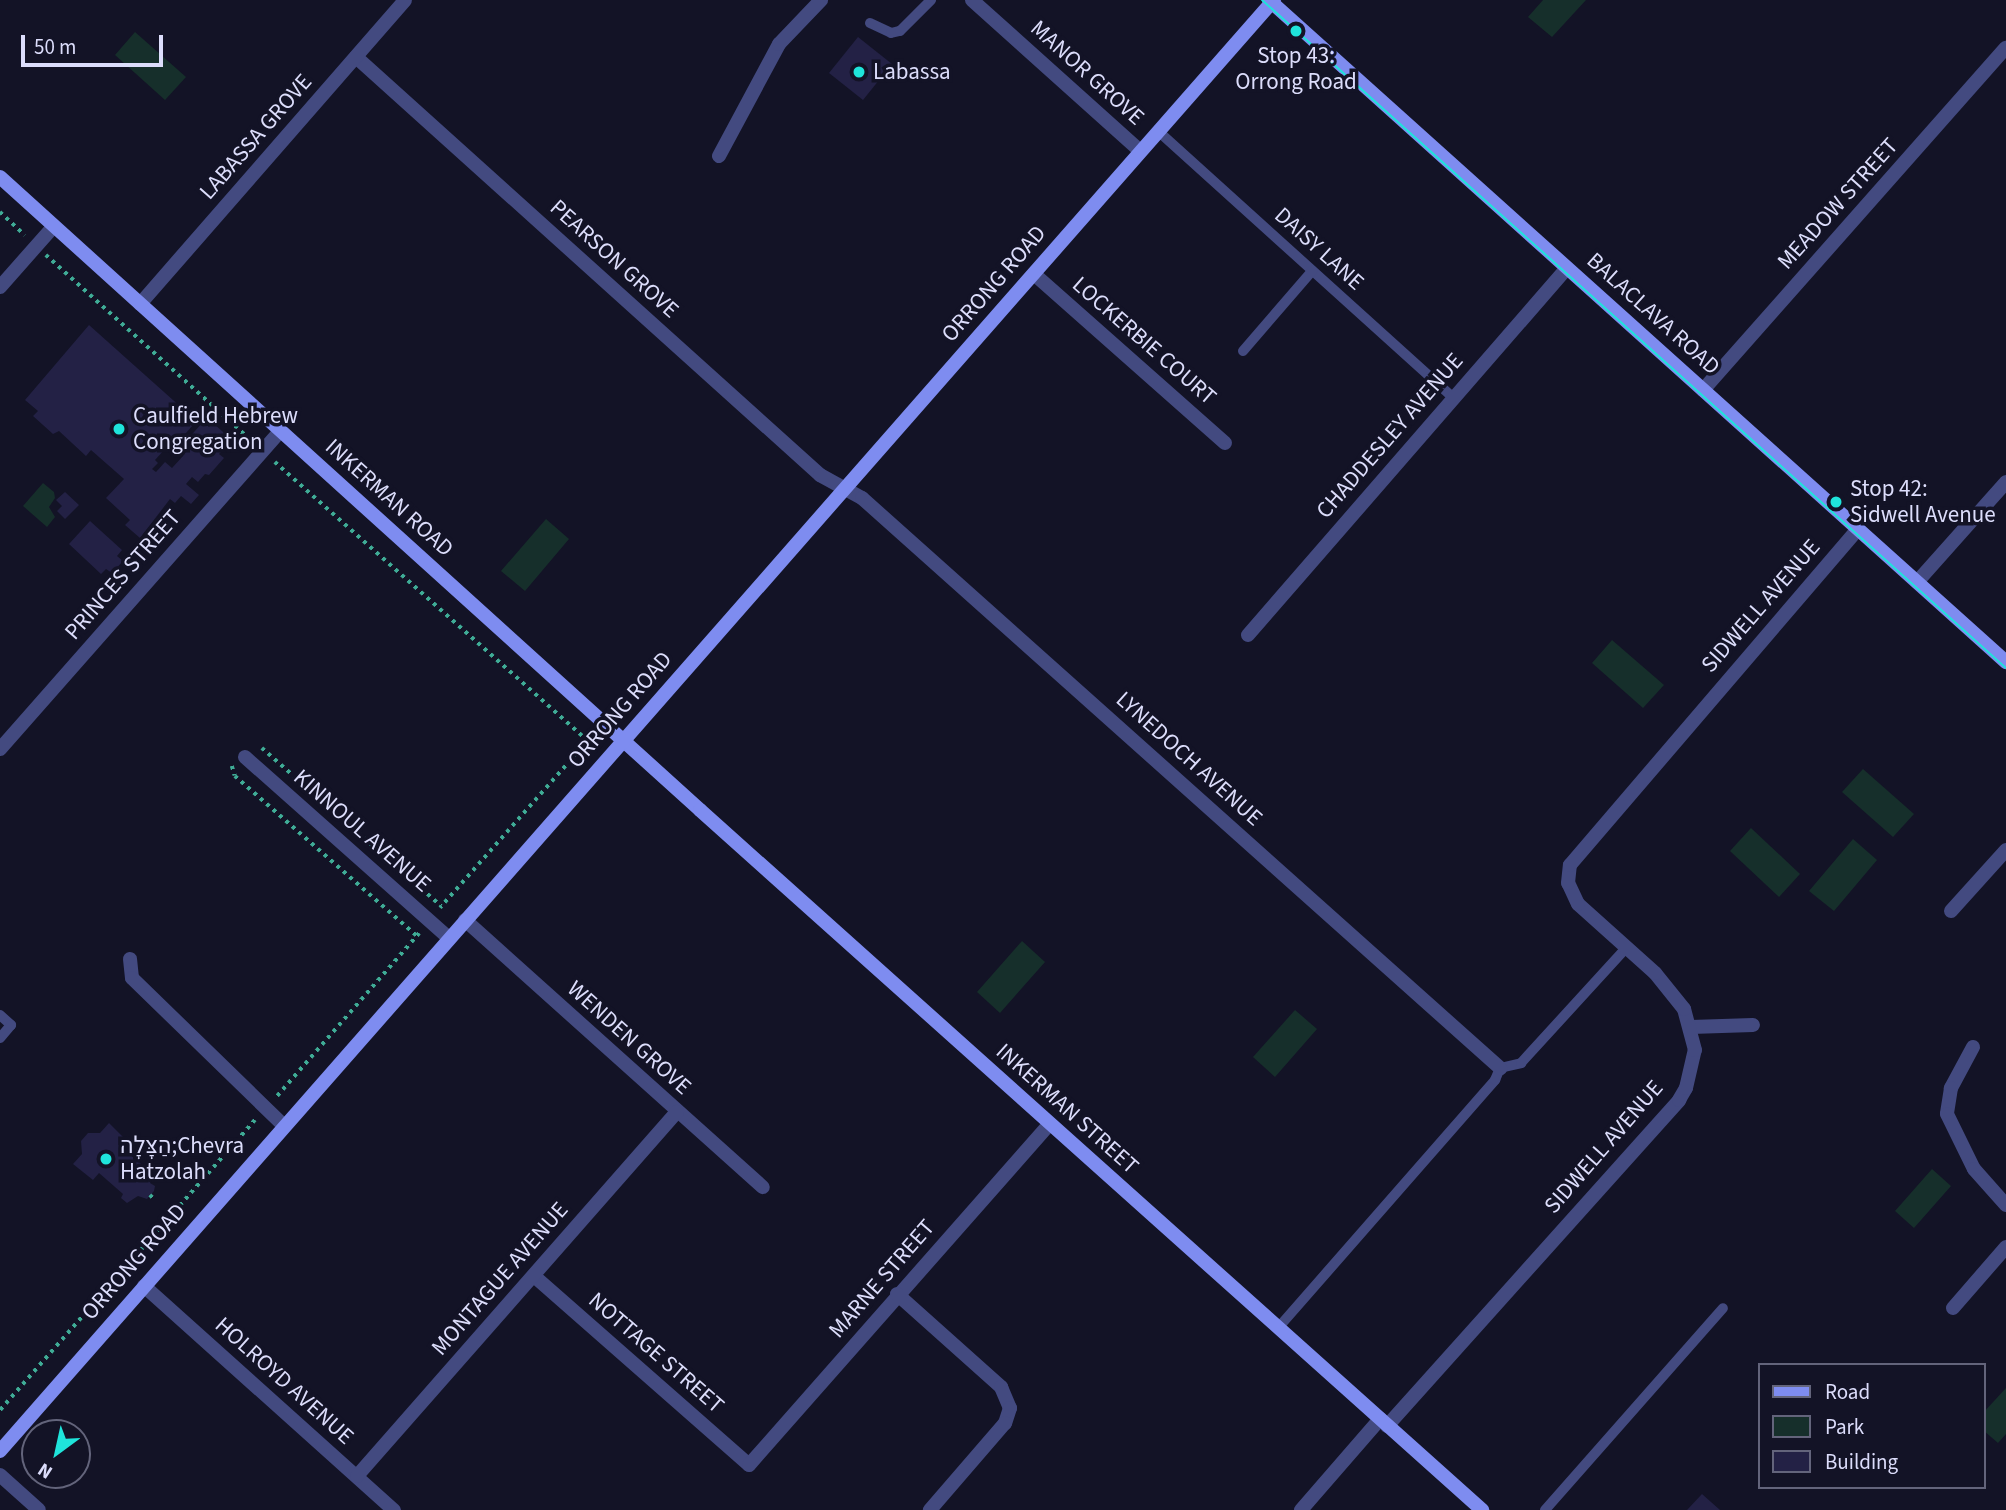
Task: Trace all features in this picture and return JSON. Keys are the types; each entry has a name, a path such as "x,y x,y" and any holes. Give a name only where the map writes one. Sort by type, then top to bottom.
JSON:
{"street":[{"name":"LABASSA GROVE","path":"140,304 405,0"},
{"path":"719,156 779,44 821,0"},
{"name":"MANOR GROVE","path":"972,0 1140,151"},
{"name":"ORRONG ROAD","path":"0,1451 1272,1"},
{"name":"BALACLAVA ROAD","path":"1272,1 2006,662"},
{"name":"MEADOW STREET","path":"1703,390 2006,48"},
{"name":"PEARSON GROVE","path":"356,57 820,475 844,490"},
{"name":"INKERMAN ROAD","path":"0,177 623,741"},
{"path":"0,286 54,226"},
{"name":"CHADDESLEY AVENUE","path":"1248,635 1567,268"},
{"name":"LOCKERBIE COURT","path":"1034,274 1225,443"},
{"name":"PRINCES STREET","path":"0,749 280,430"},
{"path":"1917,582 2006,482"},
{"name":"LYNEDOCH AVENUE","path":"844,490 862,498 1500,1068"},
{"name":"SIDWELL AVENUE","path":"1301,1510 1679,1100 1686,1088 1693,1062 1691,1027 1684,1009 1666,984 1573,898 1568,883 1570,865 1858,529"},
{"name":"INKERMAN STREET","path":"623,741 1482,1510"},
{"name":"KINNOUL AVENUE","path":"244,757 449,939"},
{"path":"1951,911 2006,850"},
{"name":"WENDEN GROVE","path":"465,920 763,1187"},
{"path":"130,959 132,978 284,1126"},
{"path":"1691,1027 1753,1025"},
{"path":"1973,1047 1951,1088 1947,1114 1974,1169 2006,1205"},
{"name":"MONTAGUE AVENUE","path":"357,1476 677,1112"},
{"name":"MARNE STREET","path":"749,1465 897,1294 1050,1124"},
{"path":"1953,1308 2006,1247"},
{"name":"NOTTAGE STREET","path":"534,1276 749,1465"},
{"name":"HOLROYD AVENUE","path":"144,1286 394,1510"},
{"path":"897,1294 1001,1387 1010,1408 1005,1423 930,1510"},
{"path":"0,1475 39,1510"}],"lane":[{"path":"870,23 891,33 900,32 931,0"},
{"name":"DAISY LANE","path":"1158,131 1453,398"},
{"path":"1243,351 1311,271"},
{"path":"1278,1328 1495,1080 1500,1068 1521,1063 1626,948"},
{"path":"0,1015 11,1025 0,1038"},
{"path":"1545,1510 1723,1308"}],"path":[{"path":"0,212 588,741 0,1410"}],"green space":[{"path":"1543,0 1586,0 1552,37 1528,17"},
{"path":"135,32 186,77 165,100 115,55"},
{"path":"43,483 54,492 55,498 49,507 55,517 47,527 23,506"},
{"path":"546,519 569,539 525,591 501,571"},
{"path":"1612,640 1664,685 1643,708 1592,663"},
{"path":"1863,769 1914,814 1893,837 1842,792"},
{"path":"1751,828 1800,874 1779,897 1730,851"},
{"path":"1853,839 1877,860 1834,911 1809,891"},
{"path":"1022,941 1045,962 1000,1013 977,992"},
{"path":"1295,1010 1317,1029 1275,1077 1253,1057"},
{"path":"1932,1169 1951,1186 1914,1228 1895,1211"},
{"path":"2006,1388 2006,1434 1998,1443 1985,1432 1985,1411"}],"building":[{"path":"858,37 892,64 863,100 829,73"},
{"name":"Caulfield Hebrew Congregation","path":"89,325 192,417 188,421 193,425 179,441 175,438 155,460 158,463 152,469 156,472 165,462 172,468 183,456 177,451 203,422 209,427 213,423 232,440 219,454 224,458 209,475 205,474 198,482 192,477 186,484 199,495 191,504 181,496 175,503 170,499 140,538 125,525 130,520 106,498 124,479 91,450 86,456 59,431 53,434 33,416 38,411 25,400"},
{"path":"65,492 79,505 65,519 57,511 62,506 56,500"},
{"path":"90,521 122,550 117,556 123,561 112,573 106,569 101,574 69,544"},
{"name":"הַצָּלָה;Chevra Hatzolah","path":"109,1123 127,1141 121,1147 155,1172 150,1183 155,1186 154,1191 147,1199 138,1196 127,1203 121,1198 123,1194 99,1173 93,1180 73,1164 82,1154 81,1141 88,1133 100,1133"},
{"path":"1702,1494 1720,1510 1687,1510"}],"tram line":[{"path":"1262,0 2006,668"}],"place":[{"name":"Stop 43: Orrong Road","path":"1296,31"},
{"name":"Labassa","path":"859,72"},
{"name":"Caulfield Hebrew Congregation","path":"119,429"},
{"name":"Stop 42: Sidwell Avenue","path":"1836,502"},
{"name":"הַצָּלָה;Chevra Hatzolah","path":"106,1159"}]}
